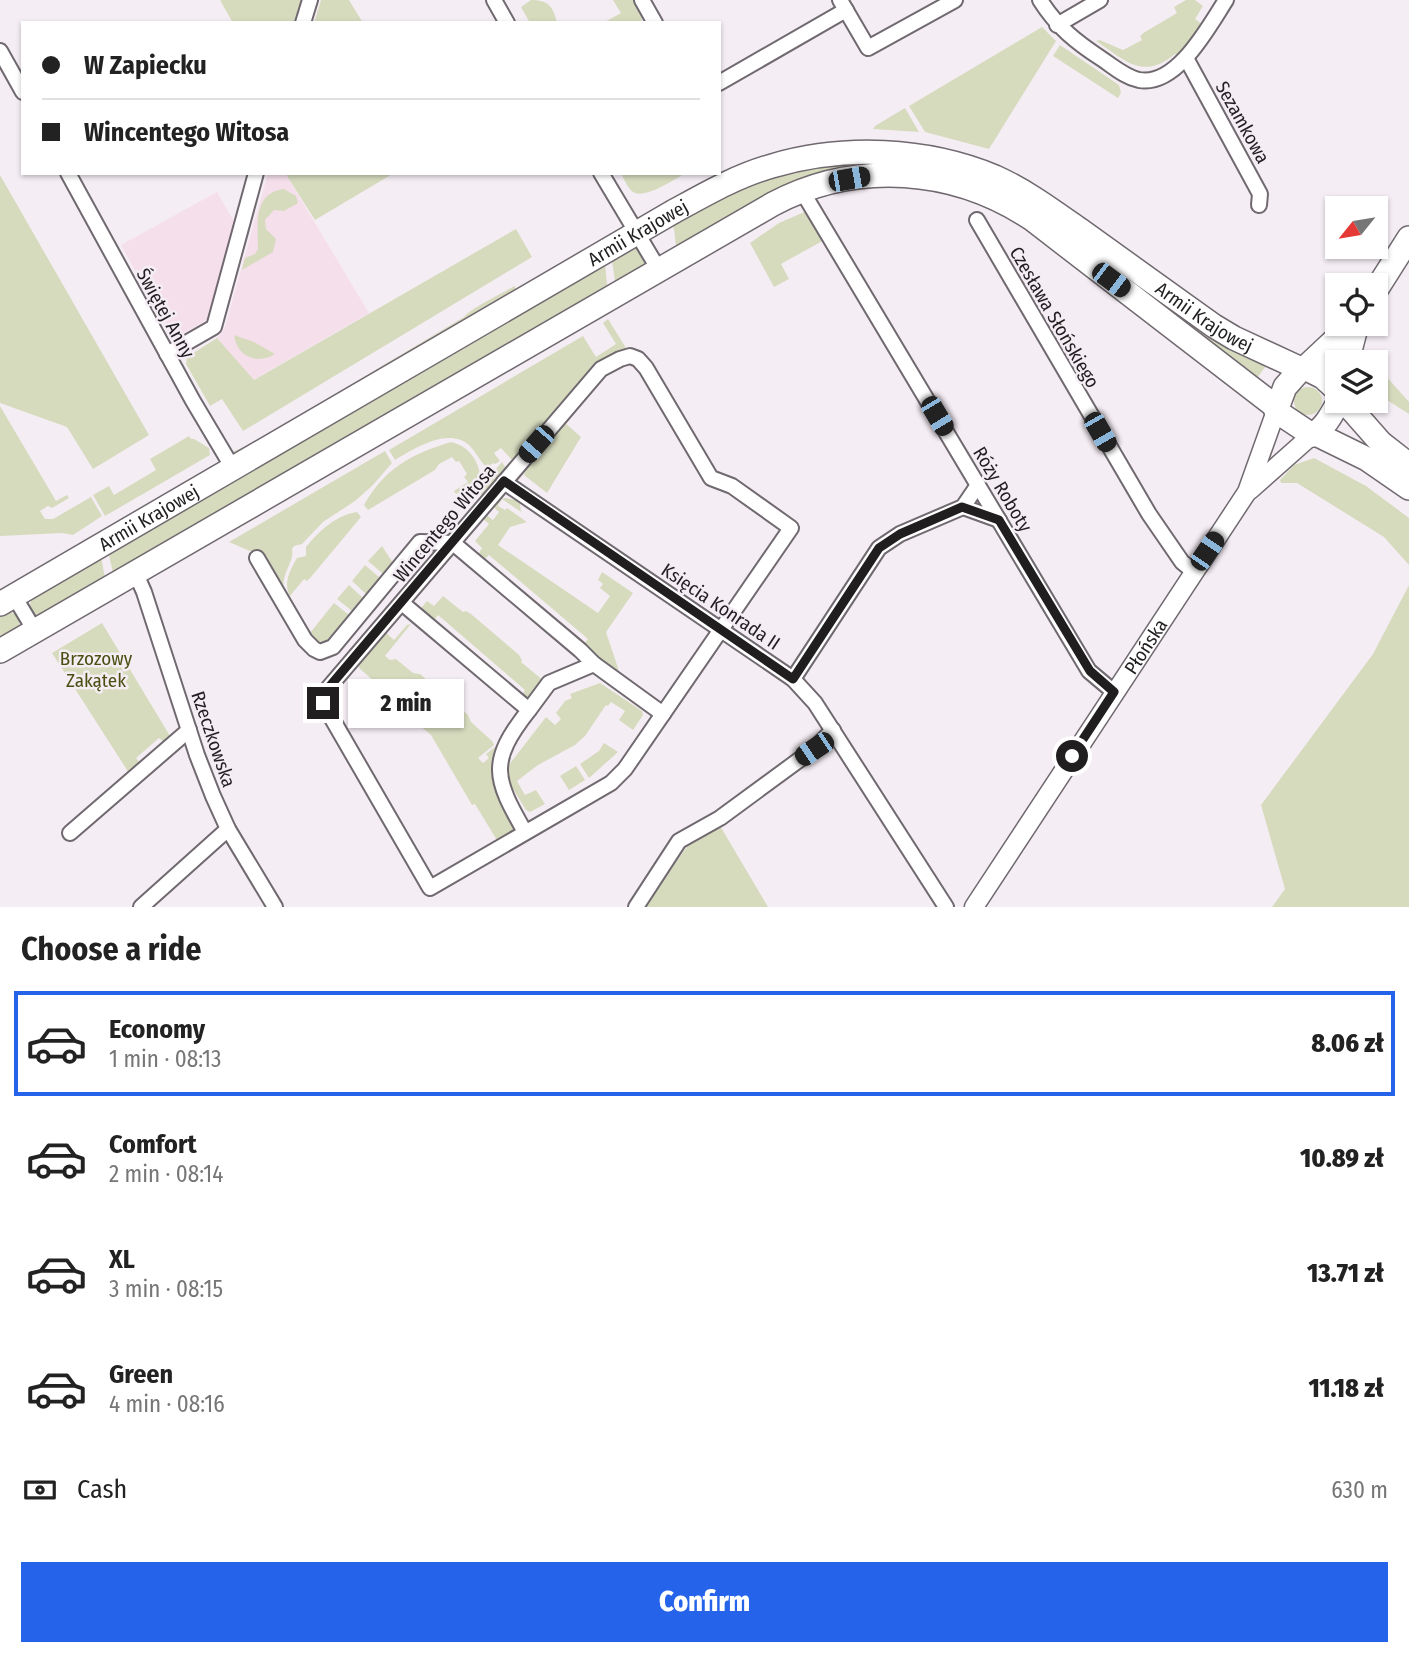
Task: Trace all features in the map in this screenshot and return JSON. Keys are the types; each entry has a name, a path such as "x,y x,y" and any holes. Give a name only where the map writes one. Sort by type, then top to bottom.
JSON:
{"main road":[{"name":"Armii Krajowej","path":"7,600 720,187 772,166 824,156 865,152 924,157 973,169 1020,190 1213,326 1325,379"},
{"name":"Armii Krajowej","path":"0,651 773,204 806,196 833,181 892,174 947,181 992,196 1032,219 1276,409 1314,435 1367,458 1409,488"},
{"path":"1387,273 1409,238"},
{"path":"1276,409 1285,387 1340,336"},
{"path":"1314,435 1334,413"},
{"path":"1353,413 1381,443 1409,465"}],"street":[{"path":"304,21 310,0"},
{"path":"494,0 506,21"},
{"path":"642,0 653,21"},
{"path":"721,82 843,5 868,48 955,0"},
{"path":"1040,0 1057,24 1083,47 1128,76 1151,81 1186,58 1226,0"},
{"path":"1057,24 1100,0"},
{"name":"Sezamkowa","path":"1186,58 1260,194 1259,205"},
{"path":"2,61 21,89"},
{"name":"Świętej Anny","path":"69,175 234,470"},
{"path":"167,354 214,327 255,175"},
{"path":"602,175 659,270"},
{"name":"Róży Roboty","path":"806,196 1090,671 1114,692"},
{"name":"Czesława Słońskiego","path":"977,220 1149,514 1182,562 1193,571"},
{"name":"Wincentego Witosa","path":"525,832 430,888 323,703 324,693 601,369 620,359 630,356 638,359 646,368 711,478 732,486 790,528 722,631"},
{"name":"Płońska","path":"974,907 1247,492 1276,409"},
{"name":"Płońska","path":"1247,492 1314,435"},
{"name":"Księcia Konrada II","path":"504,481 793,679 815,703 946,907"},
{"path":"793,679 879,548 900,534 962,507 978,485"},
{"path":"962,507 999,520"},
{"path":"257,558 303,637 320,652 333,646 420,542 453,543 594,664 663,714"},
{"name":"Rzeczkowska","path":"136,574 209,785 228,829 275,907"},
{"path":"7,600 35,631"},
{"path":"402,603 528,710"},
{"path":"594,664 550,683 509,735 498,775 503,792 525,832 611,783 625,769 722,631"},
{"path":"70,833 189,730"},
{"path":"636,907 679,841 720,817 814,749 833,730"},
{"path":"141,907 228,829"}],"shaded area":[{"path":"267,175 286,175 369,313 253,380 217,338 225,327"},
{"path":"217,192 236,225 210,318 173,339 121,245"}],"green space":[{"path":"220,0 304,0 298,21 232,21"},
{"path":"321,0 349,0 362,21 315,21"},
{"path":"531,0 542,1 549,5 556,21 529,21 521,7"},
{"path":"613,0 639,0 643,12 641,21 607,21 621,13"},
{"path":"1186,0 1195,0 1203,6 1195,19 1202,24 1178,57 1175,54 1163,62 1143,67 1125,61 1096,41 1100,40 1123,50 1142,40 1140,36 1145,32 1177,13 1174,7"},
{"path":"1042,27 1056,41 989,149 925,132 909,106"},
{"path":"1060,45 1119,85 1121,93 1118,98 1053,56"},
{"path":"905,108 919,132 873,129 875,126"},
{"path":"845,161 907,163 871,167 678,249 672,225 725,194 766,177"},
{"path":"0,175 149,435 93,469 67,427 0,403"},
{"path":"286,175 391,175 315,220"},
{"path":"622,175 683,175 660,188 644,193 638,194 629,189"},
{"path":"284,189 296,196 298,203 284,211 274,210 265,220 266,229 276,239 273,252 242,270 245,258 255,254 258,249 258,221 262,204 266,197"},
{"path":"809,210 826,239 781,264 789,279 774,287 750,243 779,223"},
{"path":"1040,211 1268,363 1255,381"},
{"path":"516,229 532,257 243,431 222,399 210,406 186,364 187,357 217,338 254,380"},
{"path":"632,248 640,250 647,266 615,282 612,260"},
{"path":"605,264 610,289 114,577 108,551"},
{"path":"514,286 517,290 243,454 232,452 253,443"},
{"path":"608,319 626,348 604,360 517,459 512,460 501,448 494,453 500,461 487,468 469,445 451,438 432,441 395,460 389,450 583,336 596,357 616,344 603,323"},
{"path":"234,335 275,354 261,359 249,357 239,349"},
{"path":"1388,378 1409,402 1409,414 1388,401"},
{"path":"1308,387 1318,391 1322,401 1318,411 1308,415 1298,411 1294,401 1298,391"},
{"path":"0,406 56,501 67,495 69,498 52,508 48,506 40,511 45,519 53,519 91,497 102,516 73,535 62,533 0,536"},
{"path":"564,422 581,437 547,493 524,475 528,464"},
{"path":"189,436 209,448 210,455 105,516 93,495 109,486 114,495 156,470 150,459"},
{"path":"451,442 462,446 475,459 480,476 475,483 456,494 454,491 468,482 464,477 467,474 459,461 456,462 452,457 368,510 364,505 381,481 400,464"},
{"path":"385,451 392,463 372,486 323,522 302,544 294,546 284,580 284,594 259,555 229,542"},
{"path":"1314,458 1366,486 1409,518 1409,565 1384,537 1297,483 1281,483 1280,480 1294,465"},
{"path":"502,462 507,470 484,497 476,491"},
{"path":"505,498 520,504 521,512 502,499 498,506 505,510 507,508 527,522 510,527 498,545 598,613 610,596 600,588 603,584 598,580 602,572 633,593 606,632 619,671 600,660 584,644 588,639 489,555 480,561 483,557 479,553 482,548 475,541 489,524 482,518 485,514 493,520 499,512 492,506 497,500"},
{"path":"357,512 361,517 311,577 307,581 304,579 290,596 287,581 297,558 306,556 306,547 328,525 342,516"},
{"path":"382,546 393,563 383,574 368,561"},
{"path":"100,556 107,580 40,617 32,611 30,605 34,594"},
{"path":"365,565 380,578 366,594 352,581"},
{"path":"349,585 363,598 352,611 337,599"},
{"path":"1409,585 1409,907 1272,907 1285,889 1261,805 1373,654"},
{"path":"443,596 463,612 471,614 519,655 521,662 544,681 534,694 528,698 520,698 525,690 438,615 432,623 418,612 427,601 434,606"},
{"path":"334,603 349,615 326,641 317,642 310,633"},
{"path":"10,611 18,617 20,628 0,642 0,615"},
{"name":"Brzozowy Zakątek","path":"102,623 170,736 164,742 159,738 136,758 140,763 129,773 52,653"},
{"path":"411,624 385,656 390,660 396,659 413,673 420,674 468,715 471,722 492,741 494,745 478,758 483,763 489,758 486,754 495,747 515,827 510,835 498,842 475,804 472,805 431,735 390,700 392,697 359,668 359,662 385,632 394,640"},
{"path":"600,683 642,711 643,715 633,730 619,720 625,711 611,702 606,705 585,736 575,745 538,765 517,781 525,795 536,790 545,804 530,812 526,810 510,784 508,766 546,717 555,725 561,719 556,713 565,701 572,698 570,694"},
{"path":"604,743 618,752 589,778 580,764 599,751"},
{"path":"576,766 585,780 569,790 560,776"},
{"path":"719,824 768,907 645,907 688,845"}],"route":[{"path":"323,703 324,693 504,481 793,679 879,548 900,534 962,507 999,520 1090,671 1114,692 1072,756"}]}
